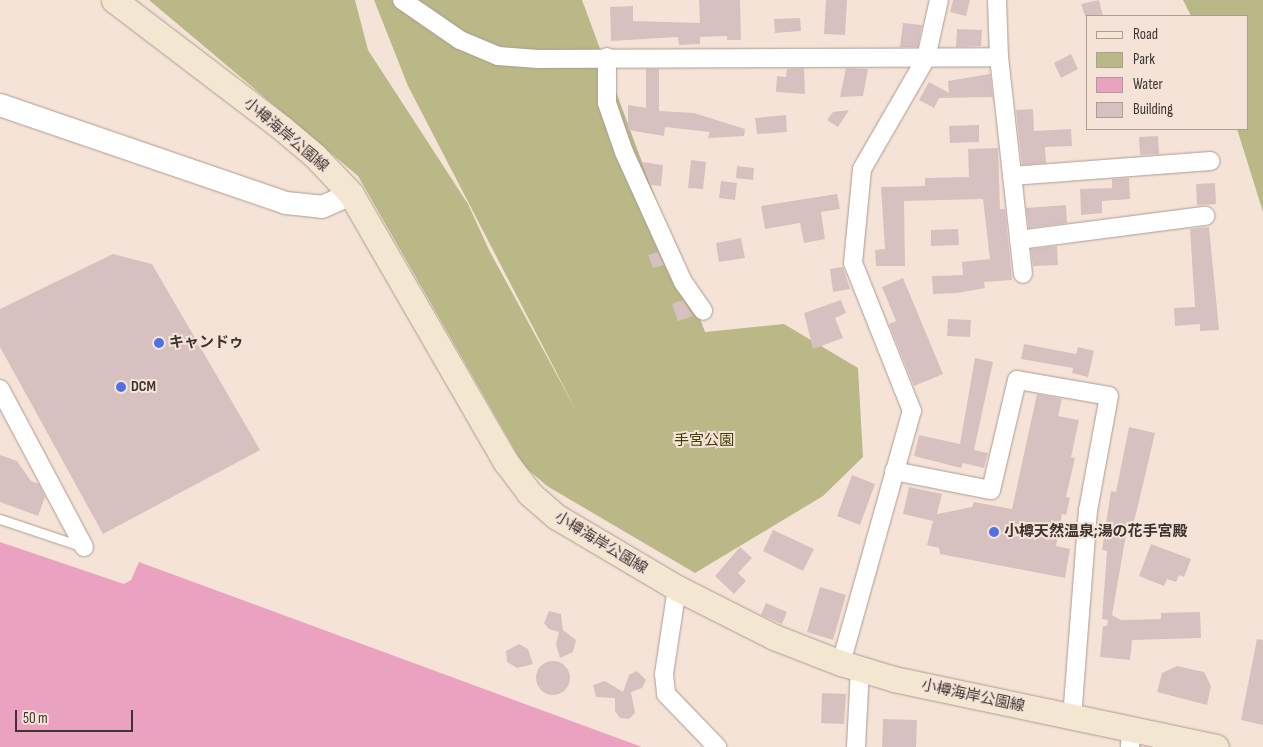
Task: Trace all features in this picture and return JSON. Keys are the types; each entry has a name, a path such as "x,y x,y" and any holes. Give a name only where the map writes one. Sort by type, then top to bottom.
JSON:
{"main road":[{"name":"小樽海岸公園線","path":"114,0 282,128 316,156 351,194 506,462 530,494 557,517 591,540 677,588 774,637 850,666 894,679 1072,717 1131,739 1216,747"}],"street":[{"path":"402,0 460,40 498,56 538,59 606,57 999,57"},
{"path":"856,747 850,666 894,471 912,411 853,263 857,205 862,168 926,58 939,0"},
{"path":"997,0 999,57 1023,274"},
{"path":"606,57 608,103 624,152 679,274 703,312"},
{"path":"0,105 286,203 322,207 351,194"},
{"path":"1012,176 1210,161"},
{"path":"1019,240 1205,216"},
{"path":"894,471 991,490 1017,380 1109,396 1088,510 1072,717"},
{"path":"3,397 84,547"},
{"path":"677,588 664,674 666,694 717,747"}],"lane":[{"path":"0,519 84,547"}],"green space":[{"name":"手宮公園","path":"149,0 355,0 368,50 468,204 489,250 577,412 408,86 374,0 582,0 705,332 784,324 858,368 863,457 823,496 695,573 547,486 524,466 358,176"},
{"path":"1183,0 1263,0 1263,212 1237,130 1248,130 1248,15 1190,15"}],"water":[{"path":"0,542 124,584 131,580 139,562 642,747 0,747"}],"building":[{"path":"699,0 740,0 741,40 727,40 727,36 700,37 700,44 679,45 678,37 611,41 610,7 633,6 633,21 700,23"},
{"path":"826,0 847,0 845,35 824,34"},
{"path":"953,0 970,0 966,16 950,12"},
{"path":"1099,0 1103,15 1085,16 1081,4"},
{"path":"800,18 801,31 775,33 774,19"},
{"path":"903,23 922,25 918,47 900,47"},
{"path":"957,29 982,30 981,46 956,47"},
{"path":"1071,54 1078,69 1061,78 1054,63"},
{"path":"804,68 805,94 776,92 777,76 786,77 787,69"},
{"path":"846,68 868,69 863,96 840,97"},
{"path":"646,69 659,69 659,111 694,113 745,129 744,136 708,138 710,132 665,127 664,136 628,130 628,105 646,108"},
{"path":"990,74 993,97 939,98 934,108 919,100 929,82 949,93 948,81"},
{"path":"1033,109 1034,131 1071,129 1072,146 1045,147 1046,163 1022,165 1016,110"},
{"path":"849,110 838,127 827,120 833,112"},
{"path":"786,115 787,132 757,134 755,118"},
{"path":"979,125 979,142 950,143 949,126"},
{"path":"1158,136 1159,154 1140,155 1139,137"},
{"path":"998,148 1000,209 1005,209 1012,280 984,282 985,288 957,293 933,294 932,276 963,275 962,262 990,259 983,199 904,201 905,266 876,266 875,250 885,249 881,187 925,186 925,178 969,177 968,149"},
{"path":"691,160 706,162 703,189 688,188"},
{"path":"642,162 663,165 661,186 651,185"},
{"path":"737,166 754,168 753,180 736,178"},
{"path":"1129,178 1130,199 1102,201 1102,213 1081,215 1080,189 1112,188 1112,179"},
{"path":"721,181 737,183 735,200 719,198"},
{"path":"1215,183 1216,204 1197,205 1196,184"},
{"path":"837,194 840,209 821,212 825,239 804,243 800,223 765,229 761,206"},
{"path":"1066,205 1067,223 1029,228 1026,208"},
{"path":"1209,227 1219,330 1200,331 1200,324 1175,326 1174,308 1195,307 1190,229"},
{"path":"958,229 959,245 931,246 931,230"},
{"path":"741,238 745,258 719,262 716,243"},
{"path":"1057,246 1058,265 1033,266 1031,249"},
{"path":"658,252 664,265 653,268 648,255"},
{"path":"113,254 152,264 260,450 103,534 0,347 0,309"},
{"path":"843,267 850,289 833,292 830,269"},
{"path":"903,278 943,374 914,386 889,324 896,321 882,287"},
{"path":"683,300 693,316 678,321 672,304"},
{"path":"841,300 846,313 835,318 843,338 813,349 804,313"},
{"path":"948,319 971,320 970,337 947,336"},
{"path":"1024,344 1076,354 1078,347 1094,351 1088,377 1072,373 1073,368 1021,359"},
{"path":"975,358 993,362 974,450 988,453 984,468 963,463 961,468 914,456 919,435 960,444"},
{"path":"1037,394 1062,399 1058,416 1079,420 1071,457 1075,458 1066,497 1070,498 1066,515 1062,514 1056,546 1070,549 1065,578 940,554 939,548 927,545 933,521 903,514 909,487 942,494 937,514 972,507 974,502 1012,509"},
{"path":"1129,427 1155,433 1136,514 1131,530 1127,529 1112,615 1121,620 1161,619 1161,613 1200,612 1201,638 1132,640 1130,660 1100,657 1103,626 1107,626 1108,620 1102,619 1107,551 1102,550 1111,491 1116,492"},
{"path":"0,455 17,461 31,481 39,484 45,497 38,516 0,502"},
{"path":"852,475 875,484 860,525 837,516"},
{"path":"773,530 814,549 803,571 763,551"},
{"path":"1151,544 1191,559 1184,577 1179,575 1176,582 1167,579 1164,586 1139,576"},
{"path":"740,547 752,558 738,573 746,581 734,594 715,576"},
{"path":"820,587 846,595 833,640 807,632"},
{"path":"766,603 787,612 782,624 761,615"},
{"path":"549,611 561,614 563,630 576,640 573,652 560,658 556,644 559,632 549,629 544,623"},
{"path":"1257,639 1263,640 1263,725 1241,720"},
{"path":"519,644 528,649 533,664 517,668 507,662 506,651"},
{"path":"553,661 560,662 565,666 569,671 569,685 565,690 560,694 553,695 546,694 541,690 537,685 536,678 537,671 541,666 546,662"},
{"path":"1177,666 1204,672 1211,686 1207,705 1157,692 1162,673"},
{"path":"637,671 646,680 642,688 631,692 635,713 629,719 620,718 615,711 615,698 596,697 593,685 605,681 623,692 629,675"},
{"path":"822,693 846,694 844,724 821,723"},
{"path":"883,719 917,720 916,747 882,747"}],"place":[{"name":"キャンドゥ","path":"159,343"},
{"name":"DCM","path":"121,387"},
{"name":"小樽天然温泉;湯の花手宮殿","path":"994,532"}]}
